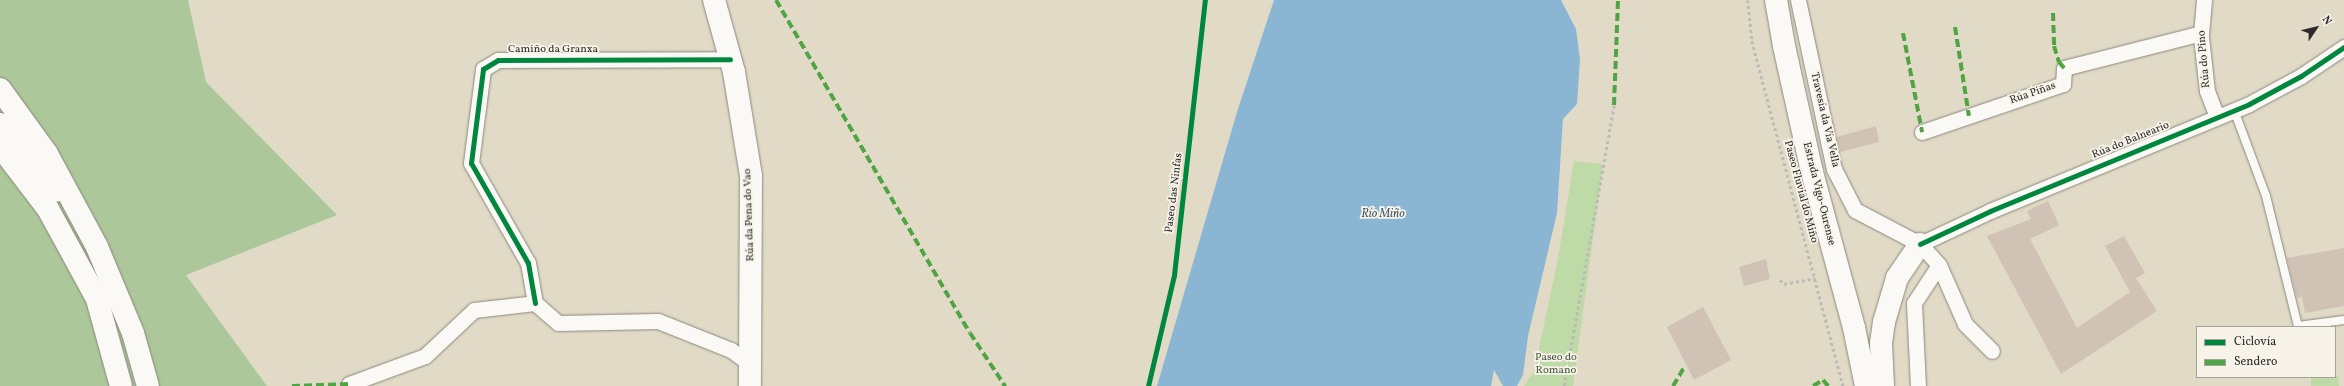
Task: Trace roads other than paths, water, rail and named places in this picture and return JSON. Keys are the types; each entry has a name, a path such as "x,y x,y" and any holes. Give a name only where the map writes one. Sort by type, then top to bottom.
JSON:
{"main road":[{"name":"Rúa da Pena do Vao","path":"714,0 730,59 751,176 750,386"},
{"name":"Estrada Vigo-Ourense","path":"1776,0 1784,46 1812,172 1854,328 1866,386"},
{"path":"0,89 47,154 97,247 133,333 148,386"},
{"path":"0,124 82,221"},
{"path":"0,146 48,209 97,299 121,386"},
{"path":"1883,386 1881,343 1884,322 1897,278 1920,244"}],"street":[{"name":"Travesía da Vía Vella","path":"1798,0 1834,169 1855,210 1920,244"},
{"name":"Rúa do Pino","path":"2204,0 2201,33 2207,90 2217,117"},
{"name":"Rúa Piñas","path":"1922,132 2063,84 2064,68 2201,33"},
{"name":"Rúa do Balneario","path":"1920,244 1990,211 2234,110 2301,76 2344,47"},
{"name":"Camiño da Granxa","path":"535,303 528,263 471,163 483,69 498,60 730,59"},
{"path":"1920,244 1939,265 1965,324 1992,351"},
{"path":"1918,386 1914,302 1939,265"},
{"path":"350,384 425,356 474,310 535,303 558,323 658,321 731,350 750,364"}],"lane":[{"path":"2234,110 2266,196 2298,326 2344,320"}],"water":[{"name":"Río Miño","path":"1274,0 1561,0 1576,29 1580,59 1577,104 1563,119 1557,213 1528,336 1523,375 1517,386 1503,386 1494,370 1491,386 1157,386 1237,112"}],"park label":[{"name":"Paseo do Romano","path":"1556,365"}]}
